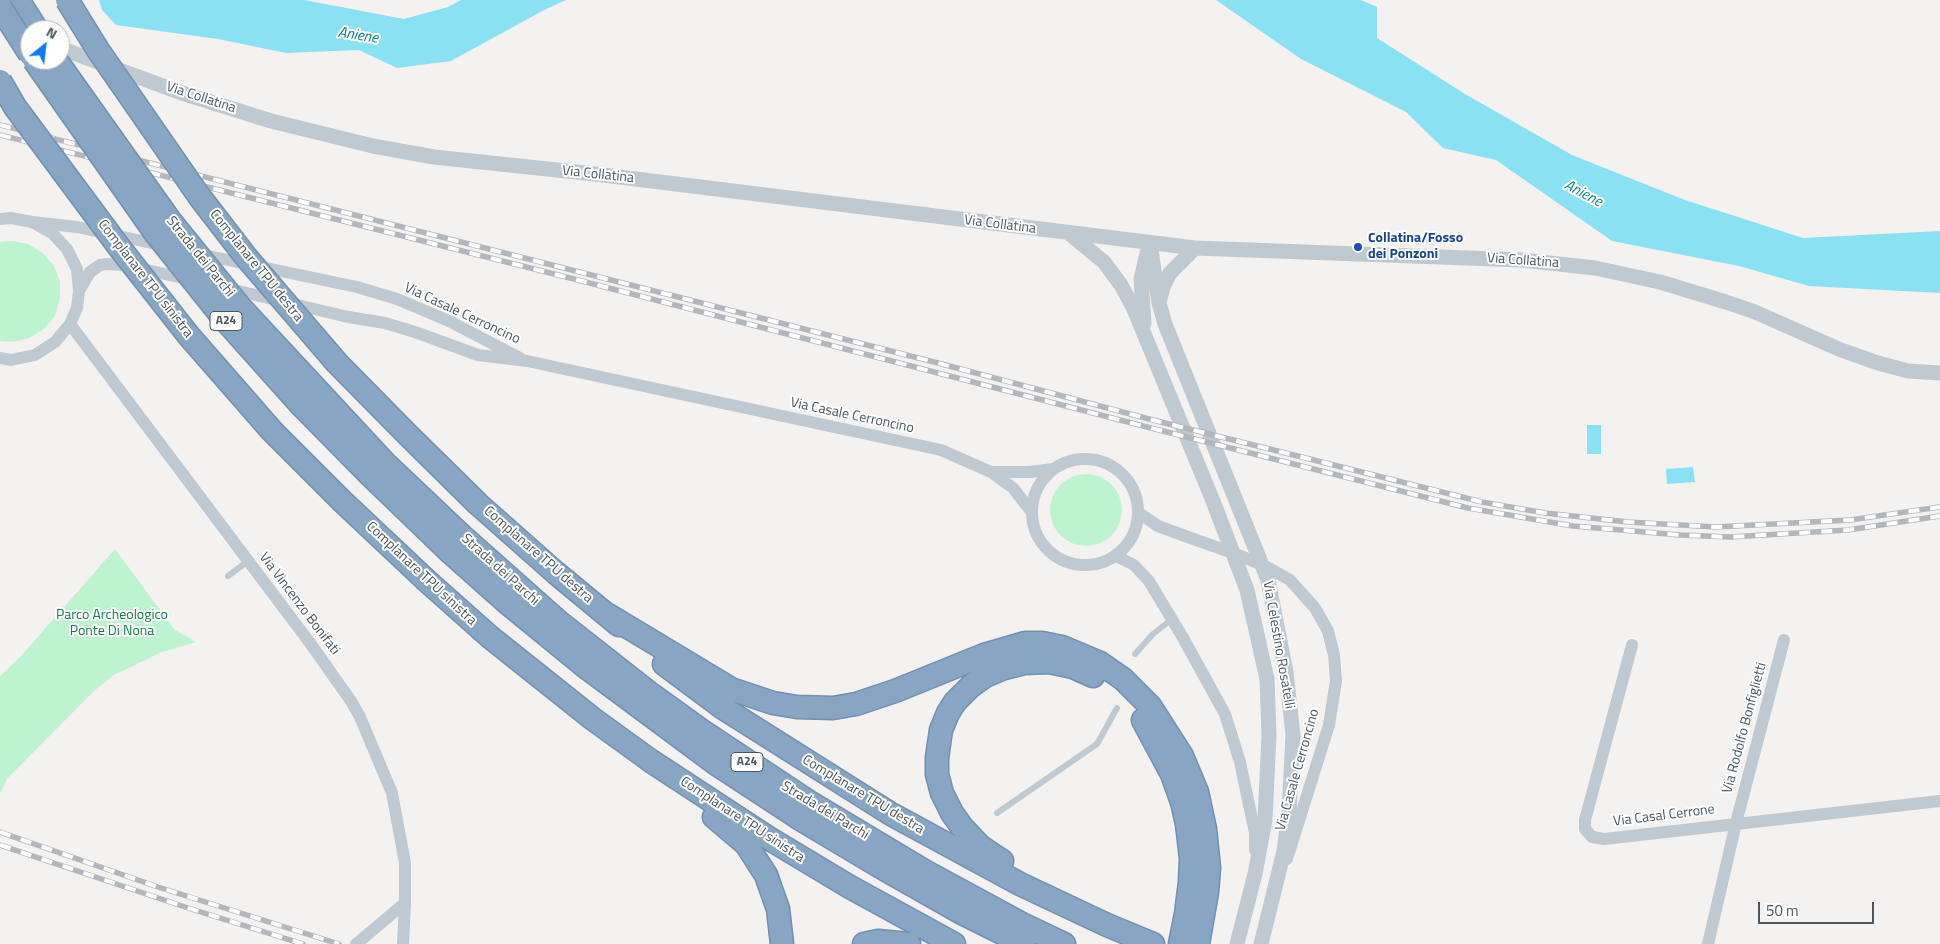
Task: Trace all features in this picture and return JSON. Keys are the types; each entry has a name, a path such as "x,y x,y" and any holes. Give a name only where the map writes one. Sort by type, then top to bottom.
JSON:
{"highway":[{"path":"18,0 31,20"},
{"name":"Complanare TPU destra","path":"67,0 98,50 188,180 246,257 337,363 478,504 556,574 652,654 723,708 790,751 892,814 961,853 1153,944"},
{"path":"0,7 20,38"},
{"name":"Strada dei Parchi","path":"41,70 156,234 224,319 307,411 368,474 652,695 707,735 808,802 926,872 1022,924 1064,944"},
{"name":"Strada dei Parchi","path":"63,70 171,222 240,307 386,463 456,544 567,653 628,701 802,820 962,913 1024,944"},
{"name":"Complanare TPU sinistra","path":"0,81 15,107 114,240 189,336 272,431 343,502 427,581 490,637 593,719 651,761 770,840 850,887 954,944"},
{"path":"608,616 731,689 772,703 797,707 832,708 856,704 895,691 972,659 1025,643 1042,643 1062,647 1100,663 1128,683 1150,706 1182,756 1197,792 1207,841 1209,868 1198,944"},
{"path":"1118,929 1056,890 986,851 962,827 952,813 938,780 936,766 938,743 944,723 955,702 978,680 993,672 1032,662 1057,663 1072,667 1093,676 1108,686 1143,721 1172,774 1182,802 1187,824 1191,858 1190,882 1180,944"},
{"path":"593,719 635,761 714,818 746,844 758,861 771,886 780,920 782,944"},
{"path":"864,944 878,941 909,944"}],"street":[{"path":"0,26 20,33"},
{"name":"Via Collatina","path":"70,52 179,92 271,120 382,148 452,159 595,174 1195,248 1522,260 1595,268 1660,282 1726,302 1755,312 1841,350 1878,363 1919,373 1940,373"},
{"name":"Via Casale Cerroncino","path":"0,219 11,218 77,226 358,287 397,299 449,321 527,361"},
{"path":"0,358 11,360 35,355 55,342 70,324 77,308 80,290 76,269 67,249 52,233 32,222"},
{"name":"Via Celestino Rosatelli","path":"1068,233 1095,253 1112,272 1129,300 1146,334 1247,590 1267,679 1269,735 1265,820 1255,874 1238,944"},
{"name":"Via Celestino Rosatelli","path":"1146,334 1142,278 1150,243"},
{"name":"Via Celestino Rosatelli","path":"1150,243 1159,303 1180,364 1268,580 1286,672 1293,735 1289,813 1284,851 1262,938"},
{"path":"1159,303 1163,287 1170,273 1195,248"},
{"name":"Via Casale Cerroncino","path":"80,290 86,276 94,268 107,264 124,265 348,317 385,323 478,355 527,361 941,450 991,472 1012,488 1031,511"},
{"name":"Via Vincenzo Bonifati","path":"70,324 351,700 392,793 405,863 403,944"},
{"name":"Via Casale Cerroncino","path":"1084,458 1102,461 1117,468 1129,480 1136,496 1139,513 1136,529 1128,544 1116,556 1098,564 1079,565 1060,559 1045,547 1035,530 1031,511 1034,495 1041,481 1053,469 1068,461 1084,458"},
{"name":"Via Casale Cerroncino","path":"991,472 1030,472 1053,469"},
{"name":"Via Casale Cerroncino","path":"1139,513 1158,526 1236,554 1267,567 1290,580 1315,608 1328,631 1334,655 1336,680 1329,725 1262,938"},
{"name":"Via Casale Cerroncino","path":"1116,556 1134,565 1149,581 1172,618 1225,714 1240,762 1255,833 1255,874"},
{"name":"Via Rodolfo Bonfiglietti","path":"1708,944 1736,823 1784,640"},
{"name":"Via Casal Cerrone","path":"1632,645 1585,820 1585,831 1592,836 1604,839 1940,801"},
{"path":"356,944 405,903"}],"lane":[{"path":"228,576 248,561"},
{"path":"1135,654 1153,634 1172,618"},
{"path":"997,813 1097,744 1117,708"}],"green space":[{"path":"12,241 28,244 43,253 54,266 60,282 60,299 55,316 44,329 29,338 13,342 0,341 0,242"},
{"path":"1086,474 1106,480 1116,490 1122,510 1116,530 1106,540 1086,546 1066,540 1056,530 1050,510 1056,490 1066,480"},
{"name":"Parco Archeologico Ponte Di Nona","path":"115,549 175,630 196,642 162,652 114,675 94,691 7,779 0,793 0,676 21,656"}],"water":[{"name":"Aniene","path":"99,0 304,0 404,19 448,7 461,0 566,0 451,61 397,68 359,50 286,53 218,39 116,25 102,10"},
{"name":"Aniene","path":"1216,0 1361,0 1377,7 1377,38 1465,94 1572,155 1685,200 1803,238 1940,231 1940,293 1809,286 1739,266 1612,241 1496,160 1443,148 1406,112 1301,59"},
{"path":"1587,425 1601,425 1601,454 1587,454"},
{"path":"1693,467 1695,482 1667,484 1666,469"}],"railway":[{"path":"0,125 938,363 1149,419 1482,502 1545,513 1628,522 1716,527 1850,520 1940,507"},
{"path":"0,135 574,279 1468,508 1573,526 1730,537 1848,530 1940,516"},
{"path":"0,832 158,887 339,944"},
{"path":"0,845 303,944"}],"place":[{"name":"Collatina/Fosso dei Ponzoni","path":"1358,247"}]}
